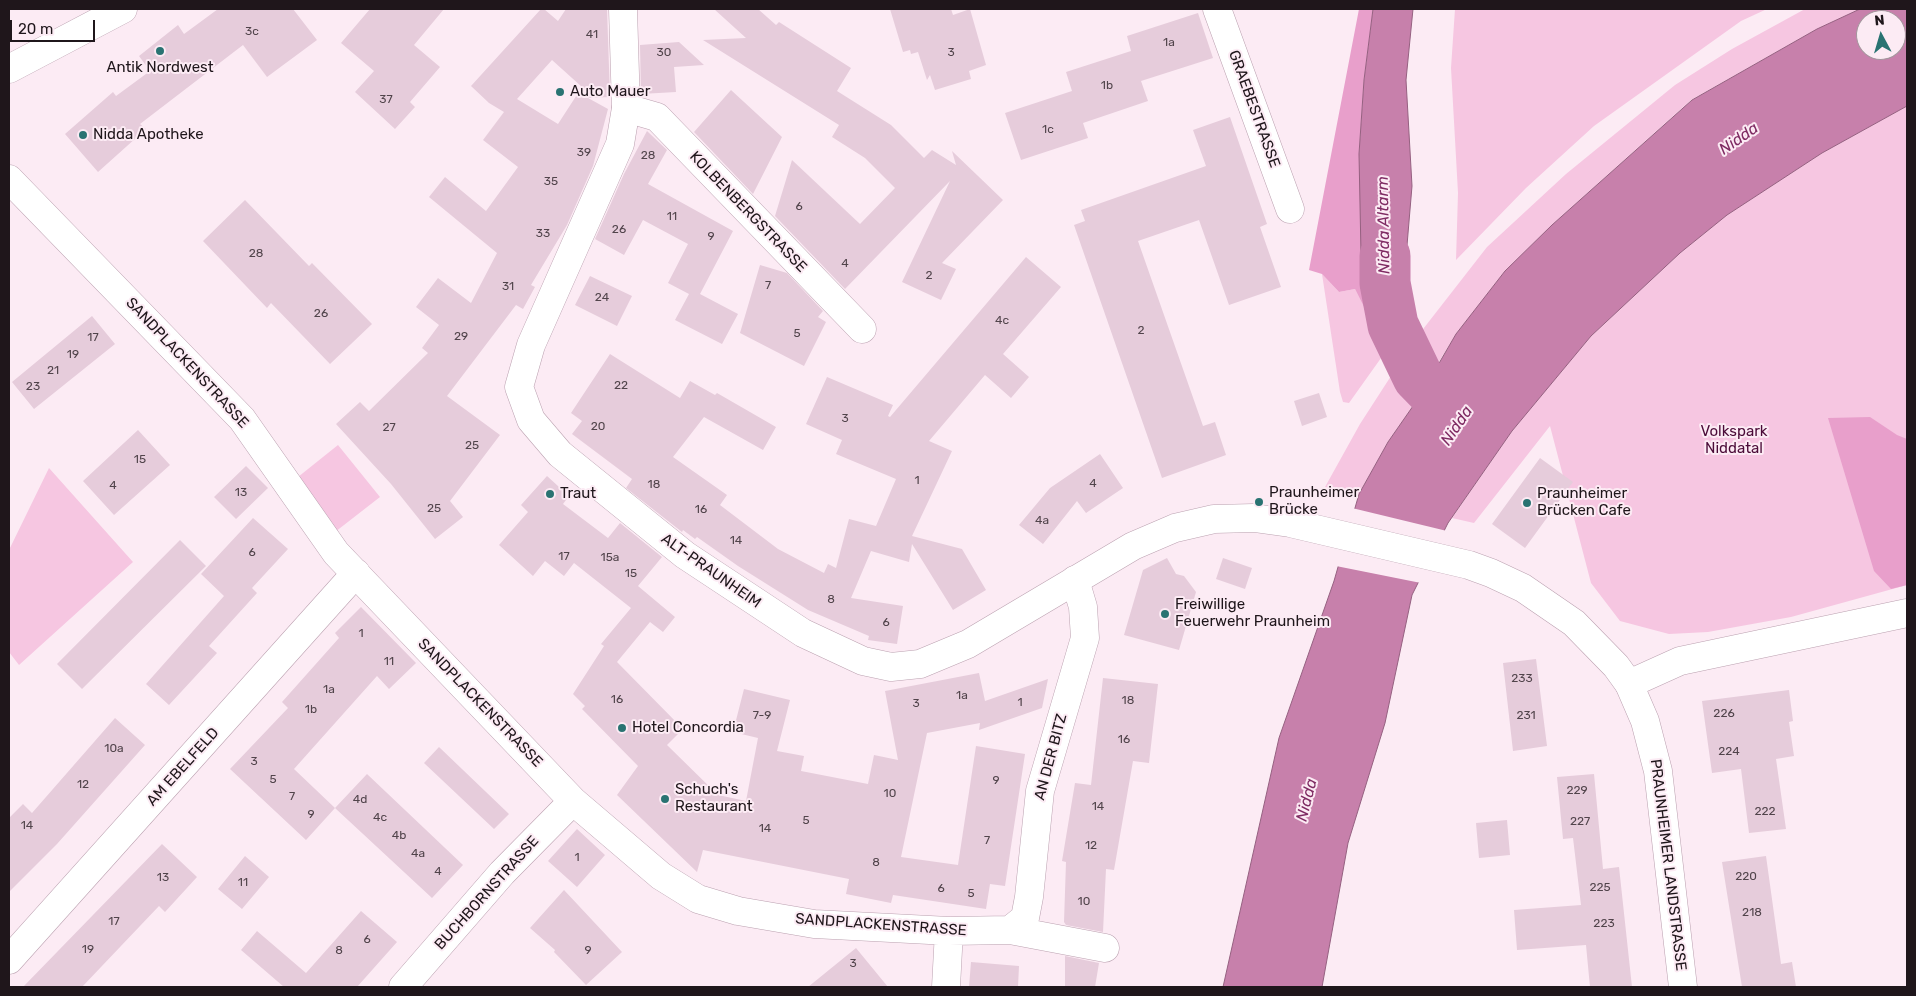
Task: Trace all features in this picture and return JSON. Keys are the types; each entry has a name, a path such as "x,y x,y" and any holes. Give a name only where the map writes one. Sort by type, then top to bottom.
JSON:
{"street":[{"path":"9,69 123,9"},
{"name":"ALT-PRAUNHEIM","path":"623,9 626,108 620,144 531,345 519,387 531,420 560,454 685,555 803,633 863,661 891,667 920,664 968,644 1153,535 1214,519 1254,518 1318,529"},
{"name":"GRAEBESTRASSE","path":"1217,9 1290,209"},
{"name":"KOLBENBERGSTRASSE","path":"626,108 657,117 862,329"},
{"name":"SANDPLACKENSTRASSE","path":"9,178 242,419 336,553 573,801 661,876 698,899 738,911 814,924 949,931 1010,930 1105,948"},
{"name":"PRAUNHEIMER LANDSTRASSE","path":"1318,529 1469,565 1523,588 1574,623 1616,666 1629,684 1645,721 1658,771 1683,987"},
{"name":"AM EBELFELD","path":"9,960 356,573"},
{"name":"AN DER BITZ","path":"1010,930 1024,918 1029,897 1040,791 1085,638 1082,607 1076,580"},
{"path":"1629,684 1680,661 1907,613"},
{"name":"BUCHBORNSTRASSE","path":"403,987 502,873 573,801"},
{"path":"946,987 949,931"}],"green space":[{"path":"1455,9 1767,9 1741,21 1594,126 1526,188 1456,260 1458,193 1451,68"},
{"path":"1805,9 1860,9 1817,29 1691,100 1552,225 1505,271 1456,334 1432,373 1420,333 1487,247 1566,174 1675,85 1732,49"},
{"name":"Volkspark Niddatal","path":"1907,106 1907,585 1791,617 1708,632 1669,634 1620,621 1591,583 1550,426 1474,523 1452,518 1512,431 1591,336 1680,253 1727,215 1822,153"},
{"path":"1322,274 1339,292 1355,289 1374,327 1401,330 1349,403 1343,402 1340,392"},
{"path":"1402,359 1420,396 1388,442 1359,494 1325,487 1360,424"},
{"path":"338,445 380,497 335,532 293,481"},
{"path":"49,468 133,562 19,665 9,652 9,550"}],"shaded area":[{"path":"1359,9 1373,9 1364,80 1359,154 1374,327 1355,289 1339,292 1322,274 1309,270"},
{"path":"1870,417 1897,435 1907,439 1907,585 1891,589 1874,571 1828,418"}],"water":[{"path":"1373,9 1413,9 1406,80 1412,186 1405,269 1393,325 1374,323 1361,254 1359,154 1364,80"},
{"name":"Nidda","path":"1907,9 1907,106 1822,153 1727,215 1680,253 1591,336 1512,431 1448,523 1412,595 1385,723 1348,843 1322,987 1223,987 1279,738 1334,581 1359,494 1388,442 1420,396 1456,334 1505,271 1552,225 1692,100 1817,29 1856,11 1856,60 1906,60 1906,10 1858,10"}],"pier":[{"name":"Praunheimer Brücke","path":"1352,508 1447,531 1421,583 1336,566"}],"building":[{"path":"218,9 293,9 317,40 267,77 243,45 140,124 146,129 98,172 65,134 113,92 116,96 150,71 139,56 178,25 184,34"},
{"path":"370,9 444,9 414,45 440,67 410,102 415,107 395,129 355,92 374,71 341,43"},
{"path":"541,9 544,9 558,21 566,9 607,9 610,97 588,98 608,109 593,166 567,225 531,285 535,287 523,309 516,305 447,396 500,435 450,501 463,517 435,539 391,484 336,424 360,402 369,411 428,353 422,348 439,325 416,307 438,278 471,303 497,253 429,197 445,177 486,211 518,167 483,140 504,112 489,103 471,86","holes":["552,60 582,87 558,124 517,99"]},
{"path":"714,9 758,9 776,25 779,22 851,68 837,91 891,125 924,158 932,150 956,165 952,151 1003,200 942,263 956,269 941,300 902,282 950,181 845,289 775,216 792,160 860,224 895,188 865,158 832,137 839,125 703,40 746,38"},
{"path":"890,9 951,9 953,15 970,9 986,65 969,71 971,79 935,90 930,75 927,80 918,52 911,54 910,50 903,52"},
{"path":"1198,13 1213,58 1141,81 1148,101 1083,123 1088,138 1021,160 1005,113 1072,91 1066,72 1131,51 1127,36"},
{"path":"679,42 704,65 674,67 676,92 641,94 640,45"},
{"path":"731,90 782,137 753,194 694,132"},
{"path":"1230,117 1267,224 1260,227 1281,287 1229,305 1199,220 1138,241 1203,426 1215,422 1226,455 1162,478 1074,225 1085,221 1081,210 1206,166 1193,130"},
{"path":"647,131 667,150 648,184 733,231 700,294 738,314 722,344 675,320 689,294 668,283 688,244 643,220 624,255 595,239 624,174"},
{"path":"245,200 309,266 312,263 372,324 330,364 271,303 267,308 203,241"},
{"path":"1026,257 1061,287 1003,354 1029,377 1011,398 985,375 929,441 952,451 912,536 962,549 986,590 953,610 912,544 909,562 871,551 851,598 903,606 897,644 868,640 869,636 808,610 738,566 697,537 695,539 683,530 682,532 626,488 632,479 572,434 582,421 571,413 610,354 680,398 690,381 715,395 717,393 776,427 763,450 704,417 673,457 727,495 720,505 778,549 824,573 828,564 836,568 849,519 876,526 896,479 836,454 842,440 806,424 827,377 893,405 888,416 890,417"},
{"path":"760,265 787,273 823,311 818,317 826,322 804,366 740,333"},
{"path":"590,276 632,296 617,326 575,305"},
{"path":"92,316 115,344 34,409 12,382"},
{"path":"1319,393 1327,417 1302,426 1294,401"},
{"path":"138,430 170,465 114,515 83,481"},
{"path":"1100,454 1123,488 1086,513 1077,501 1043,544 1019,525 1050,488"},
{"path":"1540,458 1573,482 1525,548 1492,524"},
{"path":"246,466 268,488 236,519 214,497"},
{"path":"547,476 569,496 563,504 608,538 620,523 662,557 638,586 675,617 663,632 650,622 617,662 683,729 667,745 718,795 746,801 758,738 733,732 744,689 790,700 777,751 804,756 801,771 868,784 874,755 898,760 885,691 979,673 985,701 1048,679 1042,708 979,730 980,723 927,733 901,857 958,865 976,746 1025,754 1005,886 990,884 986,909 893,895 891,903 846,894 849,879 703,850 697,872 617,795 638,766 582,709 585,706 573,694 604,646 601,644 631,608 574,563 564,576 545,561 533,576 499,545 528,512 521,505"},
{"path":"253,518 288,549 252,588 257,593 209,646 217,653 169,705 146,684 224,596 201,574"},
{"path":"180,540 206,566 82,689 57,664"},
{"path":"1167,558 1176,574 1184,576 1196,592 1179,650 1124,635 1143,570"},
{"path":"1223,558 1252,568 1245,589 1216,579"},
{"path":"361,607 416,663 389,689 377,676 294,769 335,808 306,840 230,769 288,708 282,702 339,638 335,633"},
{"path":"1536,659 1547,746 1513,751 1503,663"},
{"path":"1103,678 1158,684 1149,763 1133,761 1114,870 1106,869 1103,932 1066,925 1064,922 1066,862 1062,861 1075,783 1091,785"},
{"path":"1789,690 1793,721 1789,722 1794,756 1776,759 1786,829 1749,833 1741,769 1712,773 1702,701"},
{"path":"115,718 145,745 57,844 9,892 9,818 23,804 32,813"},
{"path":"439,747 509,814 494,829 424,763"},
{"path":"367,774 463,865 432,898 335,808"},
{"path":"1594,774 1603,869 1619,867 1632,987 1590,987 1586,945 1517,950 1514,910 1581,905 1573,838 1563,839 1557,777"},
{"path":"1507,820 1510,855 1479,858 1476,823"},
{"path":"577,829 605,855 577,887 548,861"},
{"path":"162,844 197,877 165,912 159,906 82,987 23,987"},
{"path":"245,856 269,877 242,909 218,889"},
{"path":"1766,856 1781,964 1792,962 1796,987 1742,987 1722,862"},
{"path":"564,890 622,952 586,985 554,952 555,950 530,928"},
{"path":"361,911 397,942 357,987 284,987 241,950 257,931 306,973"},
{"path":"856,948 888,987 808,987"},
{"path":"1065,956 1099,963 1095,987 1065,987"},
{"path":"971,962 1019,966 1018,987 969,987"}],"waterway":[{"name":"Nidda Altarm","path":"1385,256 1385,283 1393,325 1418,377 1458,418"}],"place":[{"name":"Antik Nordwest","path":"160,51"},
{"name":"Auto Mauer","path":"560,92"},
{"name":"Nidda Apotheke","path":"83,135"},
{"name":"Traut","path":"550,494"},
{"name":"Praunheimer Brücke","path":"1259,502"},
{"name":"Praunheimer Brücken Cafe","path":"1527,503"},
{"name":"Freiwillige Feuerwehr Praunheim","path":"1165,614"},
{"name":"Hotel Concordia","path":"622,728"},
{"name":"Schuch's Restaurant","path":"665,799"}]}
